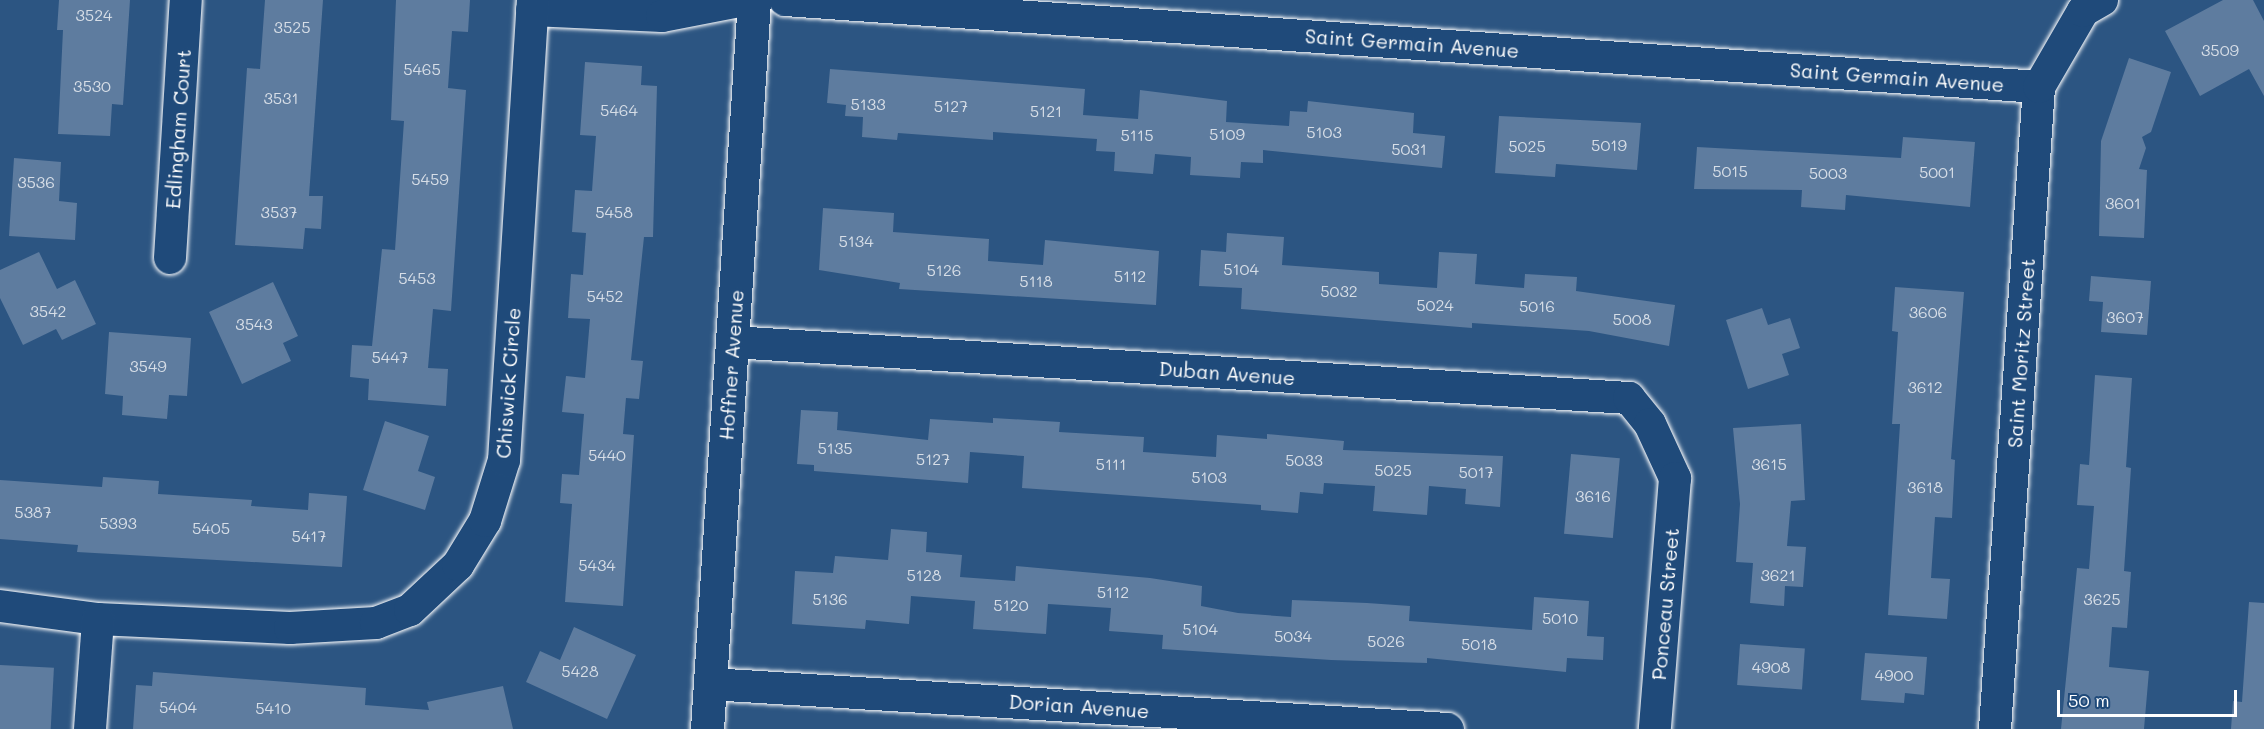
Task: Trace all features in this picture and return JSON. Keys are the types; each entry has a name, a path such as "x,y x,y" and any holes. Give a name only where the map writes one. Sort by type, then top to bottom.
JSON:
{"main road":[{"name":"Hoffner Avenue","path":"707,729 754,0"}],"street":[{"name":"Edlingham Court","path":"170,258 186,0"},
{"path":"533,5 662,16 744,0"},
{"name":"Saint Germain Avenue","path":"785,0 2039,87"},
{"name":"Saint Moritz Street","path":"1995,729 2039,87 2083,11 2102,0"},
{"name":"Chiswick Circle","path":"0,606 98,619 290,628 376,623 410,610 458,565 485,521 504,460 533,5"},
{"name":"Duban Avenue","path":"733,342 1629,398 1650,424 1675,478"},
{"name":"Ponceau Street","path":"1655,729 1675,478"},
{"path":"90,729 98,619"},
{"name":"Dorian Avenue","path":"710,684 1448,729"}],"building":[{"path":"59,0 130,0 123,105 112,104 110,136 58,134 63,30 57,30"},
{"path":"265,0 323,0 309,196 323,196 321,229 305,228 303,249 235,245 247,68 260,69"},
{"path":"396,0 470,0 468,32 452,31 448,88 466,90 451,311 433,309 428,368 448,369 446,406 368,400 369,379 350,377 352,345 372,346 382,249 395,250 404,121 391,120"},
{"path":"2223,0 2253,0 2264,21 2264,96 2249,69 2200,96 2165,31"},
{"path":"2129,58 2171,72 2151,132 2142,137 2146,148 2139,169 2147,170 2144,238 2099,236 2101,141"},
{"path":"585,62 642,66 641,85 657,86 653,237 644,237 631,360 643,361 639,399 626,398 623,434 634,435 623,606 565,602 572,504 560,503 562,474 579,475 584,414 562,412 566,376 585,378 590,319 568,318 571,274 583,275 586,233 572,232 575,190 592,191 596,136 580,135"},
{"path":"830,69 1085,89 1083,115 1138,119 1140,90 1227,101 1226,122 1289,126 1290,111 1307,112 1308,101 1414,113 1413,133 1445,136 1442,168 1263,150 1263,163 1241,162 1240,178 1190,175 1191,157 1155,154 1153,174 1114,171 1115,152 1096,151 1097,139 993,132 993,140 898,133 897,140 862,137 863,117 845,116 846,105 827,103"},
{"path":"1499,116 1641,123 1637,170 1556,164 1555,177 1495,173"},
{"path":"1903,137 1975,142 1970,207 1846,195 1845,210 1801,207 1802,190 1694,189 1697,147 1901,158"},
{"path":"14,158 61,162 59,201 77,203 75,240 9,236"},
{"path":"823,208 894,213 893,232 989,239 988,261 1043,265 1045,240 1159,251 1156,305 899,289 900,283 819,270"},
{"path":"1227,233 1284,237 1282,265 1379,272 1379,284 1437,288 1439,252 1477,254 1475,284 1524,288 1525,274 1577,277 1576,291 1675,305 1669,346 1589,331 1472,323 1472,328 1241,309 1242,288 1199,286 1201,250 1226,252"},
{"path":"39,252 57,289 75,280 96,324 62,340 56,329 23,345 0,298 0,270"},
{"path":"2091,276 2151,281 2147,335 2101,332 2103,302 2089,301"},
{"path":"273,282 298,336 283,343 291,361 242,384 209,312"},
{"path":"1895,287 1964,292 1951,459 1955,460 1952,518 1935,517 1931,578 1950,579 1947,619 1888,615 1900,424 1892,424 1898,332 1892,331"},
{"path":"1762,308 1768,325 1790,318 1800,348 1782,354 1789,375 1748,389 1726,320"},
{"path":"109,332 191,338 187,396 169,395 167,419 122,415 123,396 105,394"},
{"path":"2095,375 2132,378 2126,467 2131,468 2124,571 2131,572 2127,628 2112,627 2109,667 2149,671 2144,729 2061,729 2077,568 2089,569 2094,506 2077,505 2080,464 2089,465"},
{"path":"801,410 838,412 837,430 928,440 930,419 993,423 993,418 1060,422 1059,432 1144,437 1143,452 1216,457 1217,435 1267,439 1267,434 1344,441 1343,450 1503,456 1500,507 1465,504 1466,489 1429,486 1427,515 1373,511 1375,486 1324,483 1323,494 1300,492 1298,513 1261,510 1261,505 1022,488 1024,456 970,452 968,483 814,471 814,465 797,464"},
{"path":"385,421 429,436 418,471 435,477 425,510 363,490"},
{"path":"1801,424 1805,500 1791,501 1787,546 1806,547 1803,587 1785,586 1784,606 1750,603 1753,563 1736,562 1740,504 1733,428"},
{"path":"1571,454 1620,458 1613,538 1564,534"},
{"path":"103,477 159,481 158,494 252,500 251,506 308,510 309,493 347,496 342,567 77,552 78,545 0,539 0,480 102,487"},
{"path":"891,529 927,532 926,552 962,555 960,577 1015,581 1016,566 1150,578 1202,586 1201,606 1238,613 1291,617 1292,600 1367,603 1410,606 1409,621 1532,630 1534,597 1589,601 1587,636 1604,637 1603,660 1567,658 1566,672 1427,658 1427,663 1331,660 1162,649 1163,635 1109,631 1111,608 1048,604 1046,634 973,629 975,601 911,596 909,624 866,620 865,629 792,624 795,571 833,573 835,556 888,560"},
{"path":"2249,602 2264,603 2264,729 2231,729 2233,701 2242,702"},
{"path":"574,627 636,655 607,719 526,682 540,651 560,660"},
{"path":"1740,644 1805,649 1802,689 1737,685"},
{"path":"1865,653 1927,657 1924,695 1905,693 1904,703 1861,700"},
{"path":"0,665 54,668 51,729 0,729"},
{"path":"153,672 366,688 365,705 429,710 427,702 503,686 513,729 133,729 136,685 152,686"}]}
